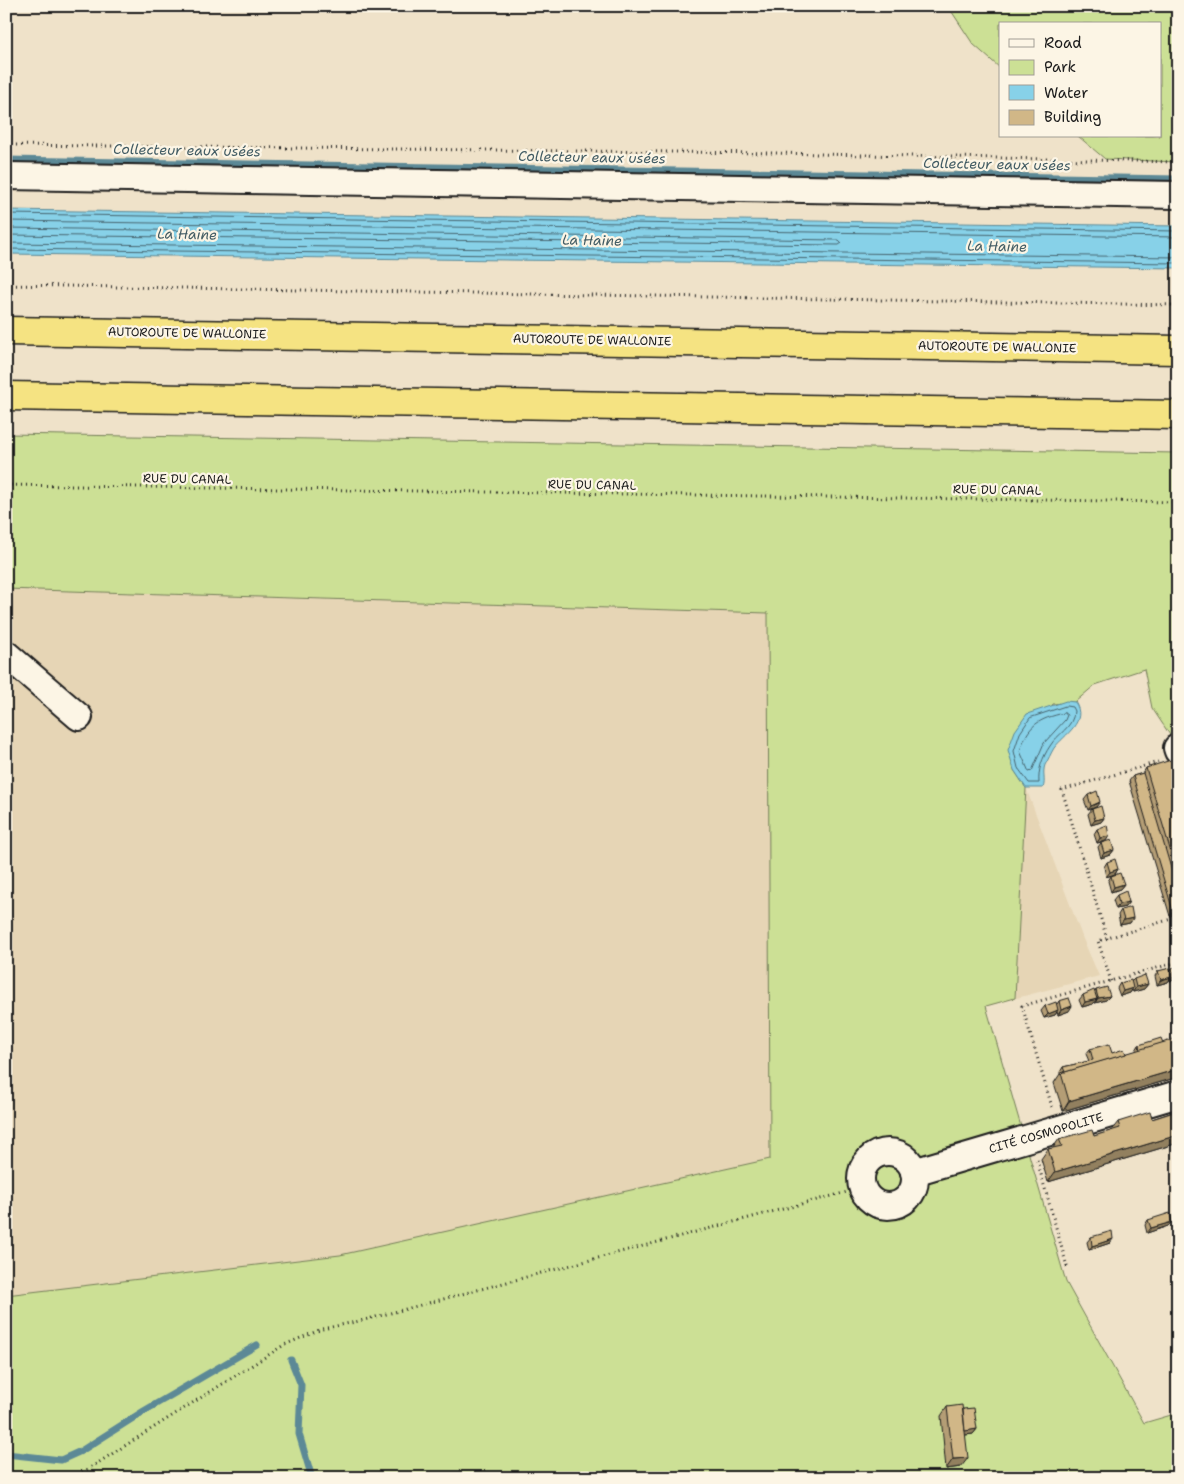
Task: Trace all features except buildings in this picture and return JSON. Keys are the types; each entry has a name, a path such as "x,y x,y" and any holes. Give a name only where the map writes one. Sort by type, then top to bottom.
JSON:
{"highway":[{"name":"AUTOROUTE DE WALLONIE","path":"6,330 1178,350"},
{"path":"6,396 1178,415"}],"street":[{"path":"6,176 1178,195"},
{"path":"6,654 80,717"},
{"name":"CITÉ COSMOPOLITE","path":"914,1172 1178,1094"},
{"path":"880,1153 897,1153 905,1157 914,1172 913,1190 908,1198 892,1206 874,1202 862,1188 862,1171 872,1157 880,1153"}],"path":[{"path":"6,145 775,153 1178,162"},
{"path":"6,285 1178,305"},
{"name":"RUE DU CANAL","path":"6,485 1178,502"},
{"path":"1107,939 1062,790 1172,753"},
{"path":"1111,981 1098,941 1178,917"},
{"path":"1059,1129 1022,1006 1178,962"},
{"path":"1031,1137 1068,1270"},
{"path":"74,1478 284,1345 322,1329 364,1320 862,1188"}],"shaded area":[{"path":"6,589 768,613 1095,685 1075,702 1026,788 1083,939 1099,976 986,1006 770,1160 6,1478"}],"green space":[{"path":"948,6 1178,6 1178,162 1105,159 1080,138 1162,138 1162,22 999,22 999,67 973,44"},
{"path":"6,434 1178,453 1178,747 1152,708 1144,669 1095,685 1075,702 1053,704 1014,770 1026,788 1015,998 986,1006 1066,1282 1144,1423 1178,1413 1178,1478 6,1478 6,1295 340,1255 770,1159 768,613 6,589"}],"water":[{"name":"La Haine","path":"6,210 1178,226 1178,268 6,254"},
{"path":"1066,701 1075,702 1079,716 1077,722 1054,748 1045,765 1043,788 1026,788 1014,770 1008,750 1015,731 1027,714"}],"waterway":[{"name":"Collecteur eaux usées","path":"6,160 1178,179"},
{"path":"6,1454 61,1460 81,1451 144,1411 257,1345"},
{"path":"291,1360 301,1385 299,1434 312,1478"}]}
